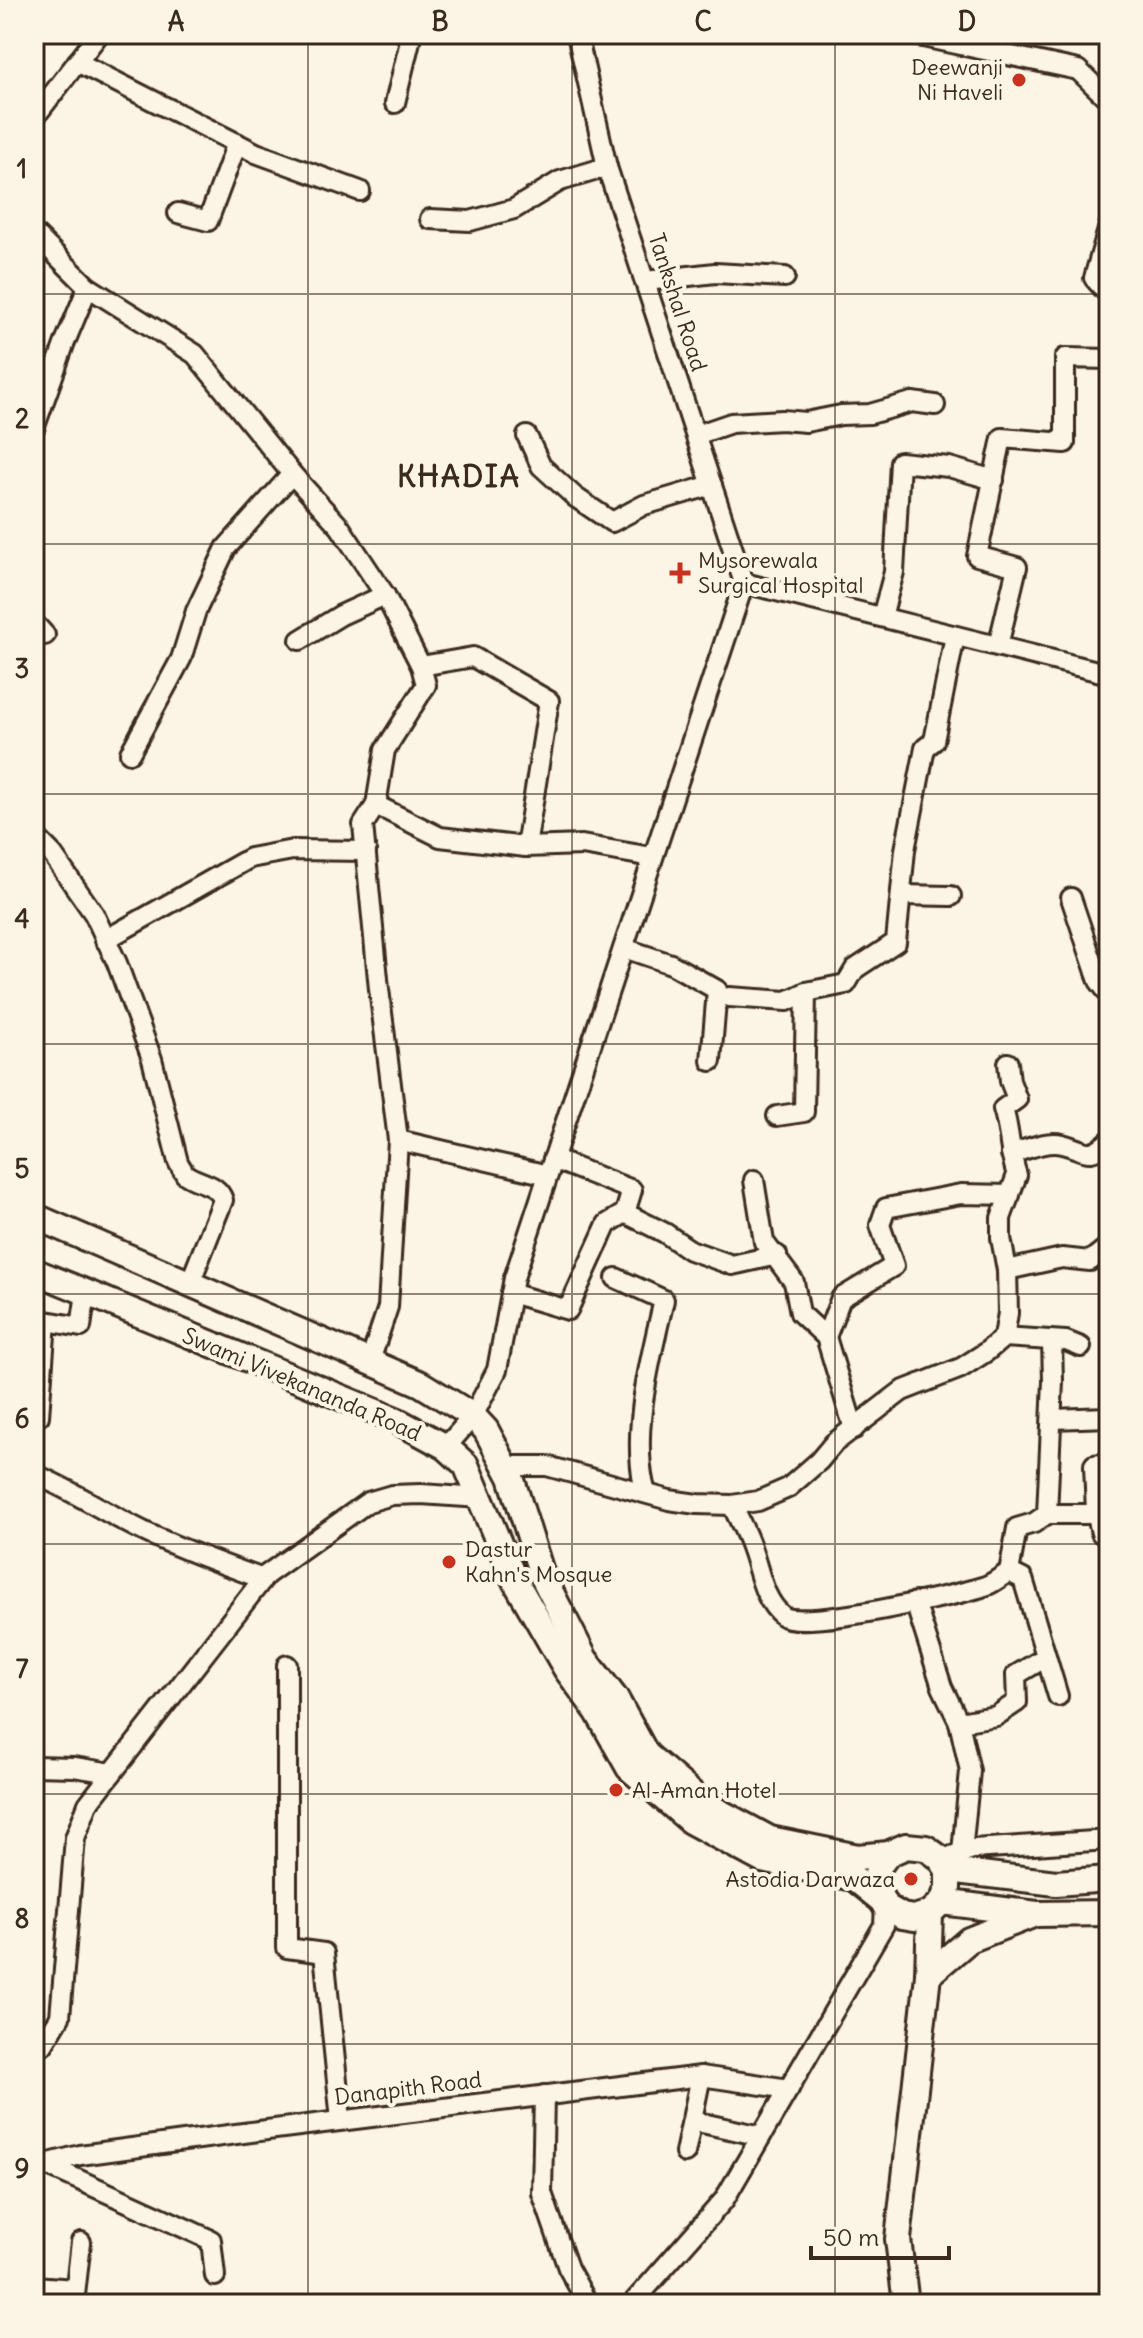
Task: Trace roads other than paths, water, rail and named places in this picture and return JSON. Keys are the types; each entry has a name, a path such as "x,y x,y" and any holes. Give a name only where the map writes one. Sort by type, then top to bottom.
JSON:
{"main road":[{"path":"34,1216 421,1384 473,1416 486,1430 511,1477 542,1575 585,1659 616,1699 646,1754 703,1803 770,1839 858,1857 919,1846 950,1860 1056,1883 1109,1879"},
{"name":"Swami Vivekananda Road","path":"34,1271 396,1420 446,1447 466,1465 514,1579 629,1768 690,1821 762,1860 854,1878 883,1903"},
{"path":"888,1854 879,1866 876,1878 883,1903 902,1916 914,1918 936,1908 1037,1914 1109,1913"},
{"path":"906,2304 898,2239 936,1908 948,1888 950,1860"},
{"path":"928,1975 969,1940 1037,1914"}],"street":[{"path":"34,118 99,34"},
{"path":"395,103 408,56 410,41 405,34"},
{"name":"Tankshal Road","path":"577,34 607,167 744,583"},
{"path":"909,34 1078,70 1109,100"},
{"path":"77,62 256,153 360,191"},
{"path":"178,213 208,221 237,143"},
{"path":"430,219 470,221 514,209 560,181 607,167"},
{"path":"1109,226 1094,278 1109,295"},
{"path":"34,233 88,287 195,354 292,474 340,527 385,595 421,666 426,685 385,750 376,805 363,825 398,1140 388,1307 370,1361"},
{"path":"646,281 715,273 785,277"},
{"path":"34,429 88,287"},
{"path":"998,646 1017,567 977,556 1002,438 1065,443 1065,358 1109,359"},
{"path":"696,435 731,423 806,422 841,415 870,414 912,402 935,405"},
{"path":"527,436 541,466 575,497 612,522 644,505 712,485"},
{"path":"882,617 894,572 900,462 949,467 994,480"},
{"path":"130,753 181,659 210,578 226,548 292,474"},
{"path":"446,1447 473,1416 497,1370 514,1278 744,583 1109,674"},
{"path":"300,640 341,615 385,595"},
{"path":"729,997 787,1001 806,992 846,984 855,969 896,942 905,850 925,748 934,741 955,636"},
{"path":"421,666 473,657 549,701 526,847"},
{"path":"376,805 440,837 526,847 582,845 652,857"},
{"path":"34,835 50,851 94,914 117,963 152,1059 178,1162 185,1174 214,1187 223,1200 190,1283"},
{"path":"105,940 250,858 293,850 366,851"},
{"path":"901,895 951,896"},
{"path":"1071,898 1099,981 1109,994"},
{"path":"624,948 671,964 717,990 711,1061"},
{"path":"777,1116 804,1112 806,992"},
{"path":"505,1466 547,1466 697,1504 732,1505 758,1501 788,1488 834,1443 902,1391 961,1368 986,1352 1004,1337 1008,1313 1001,1218 1017,1175 1003,1109 1017,1099 1010,1081 1008,1063"},
{"path":"398,1140 550,1167 632,1190 625,1213 607,1224 568,1310 511,1293"},
{"path":"1011,1154 1049,1144 1062,1144 1080,1152 1098,1151 1109,1141"},
{"path":"754,1180 764,1242 777,1255 794,1282 800,1313 826,1337 854,1429"},
{"path":"826,1337 841,1298 894,1266 880,1225 886,1208 961,1194 1010,1195"},
{"path":"625,1213 665,1233 690,1250 732,1265 777,1255"},
{"path":"1007,1270 1062,1258 1090,1261 1109,1246"},
{"path":"616,1278 664,1300 646,1381 639,1470 646,1493"},
{"path":"39,1416 46,1321 81,1327 86,1293"},
{"path":"1004,1337 1066,1341 1081,1347"},
{"path":"1047,1514 1052,1341"},
{"path":"1052,1419 1109,1417"},
{"path":"1109,1463 1094,1465 1101,1533 1109,1533"},
{"path":"34,1474 190,1553 263,1579"},
{"path":"34,2050 43,2045 60,2017 75,1838 88,1804 263,1579 368,1502 392,1495 481,1498"},
{"path":"732,1505 752,1550 760,1580 772,1603 785,1617 800,1621 859,1614 986,1586 1009,1572 1017,1528 1034,1523 1047,1514 1097,1514"},
{"path":"1009,1572 1023,1579 1058,1696"},
{"path":"915,1602 942,1687 959,1722 970,1771 950,1860"},
{"path":"959,1722 996,1716 1017,1702 1016,1675 1046,1657"},
{"path":"287,1665 287,1948 324,1953 341,2120"},
{"path":"34,1766 74,1767 112,1773"},
{"path":"950,1860 973,1849 1109,1840"},
{"path":"632,2304 724,2200 884,1925 883,1903"},
{"path":"685,2153 701,2076"},
{"name":"Danapith Road","path":"39,2166 80,2155 701,2076 789,2089"},
{"path":"544,2095 542,2193 568,2268 588,2304"},
{"path":"693,2121 761,2136"},
{"path":"39,2166 211,2240 215,2276"},
{"path":"34,2286 74,2296 81,2242"}],"place":[{"name":"Deewanji Ni Haveli","path":"1019,80"},
{"name":"Mysorewala Surgical Hospital","path":"680,573"},
{"name":"Dastur Kahn's Mosque","path":"449,1562"},
{"name":"Al-Aman Hotel","path":"616,1790"},
{"name":"Astodia Darwaza","path":"911,1879"}],"district":[{"name":"KHADIA","path":"459,476"}]}
